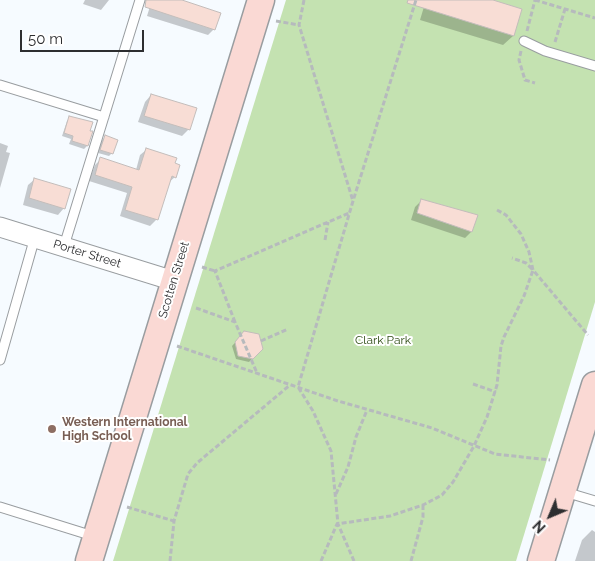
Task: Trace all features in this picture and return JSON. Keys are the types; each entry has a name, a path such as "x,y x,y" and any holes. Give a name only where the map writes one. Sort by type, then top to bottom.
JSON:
{"street":[{"name":"Scotten Street","path":"92,549 261,0"},
{"name":"Porter Street","path":"0,227 174,281"},
{"path":"541,561 595,385"}],"lane":[{"path":"64,246 140,0"},
{"path":"524,41 595,66"},
{"path":"0,85 104,116"},
{"path":"0,360 35,238"},
{"path":"562,492 595,501"},
{"path":"0,507 92,549"}],"path":[{"path":"304,0 299,25 353,201"},
{"path":"354,561 338,524 332,459 328,443 313,411 298,387 353,201 416,0"},
{"path":"535,0 595,18"},
{"path":"552,52 565,9"},
{"path":"275,21 299,25"},
{"path":"338,524 390,516 423,505 437,498 448,490 474,446 496,392 501,346 504,337 524,296 533,270 524,239 506,215 497,210"},
{"path":"202,267 215,271 350,212"},
{"path":"325,240 328,222"},
{"path":"512,258 526,263 533,270 588,335"},
{"path":"215,271 257,373"},
{"path":"196,308 236,322"},
{"path":"261,341 288,329"},
{"path":"172,344 367,410 432,428 474,446 504,456 550,460"},
{"path":"473,384 496,392"},
{"path":"170,561 174,521 185,482 193,468 290,385"},
{"path":"335,495 348,467 356,437 367,410"},
{"path":"411,561 423,517 423,505"},
{"path":"126,507 174,521"},
{"path":"321,561 338,524"}],"green space":[{"name":"Clark Park","path":"286,0 595,0 595,302 516,561 113,561"}],"building":[{"path":"146,0 182,0 221,13 215,30 145,7"},
{"path":"408,0 493,0 522,9 514,36 407,3"},
{"path":"151,94 197,108 190,130 144,116"},
{"path":"69,116 93,122 90,131 93,131 88,146 72,141 73,136 64,133"},
{"path":"105,135 118,140 113,154 100,150"},
{"path":"146,148 177,158 175,163 180,165 176,178 172,176 158,220 125,210 132,187 95,175 100,157 139,170"},
{"path":"34,178 71,189 65,209 29,198"},
{"path":"421,199 478,215 472,232 417,213"},
{"path":"244,331 259,334 263,349 253,359 238,356 235,342"}],"place":[{"name":"Western International High School","path":"52,429"}]}
